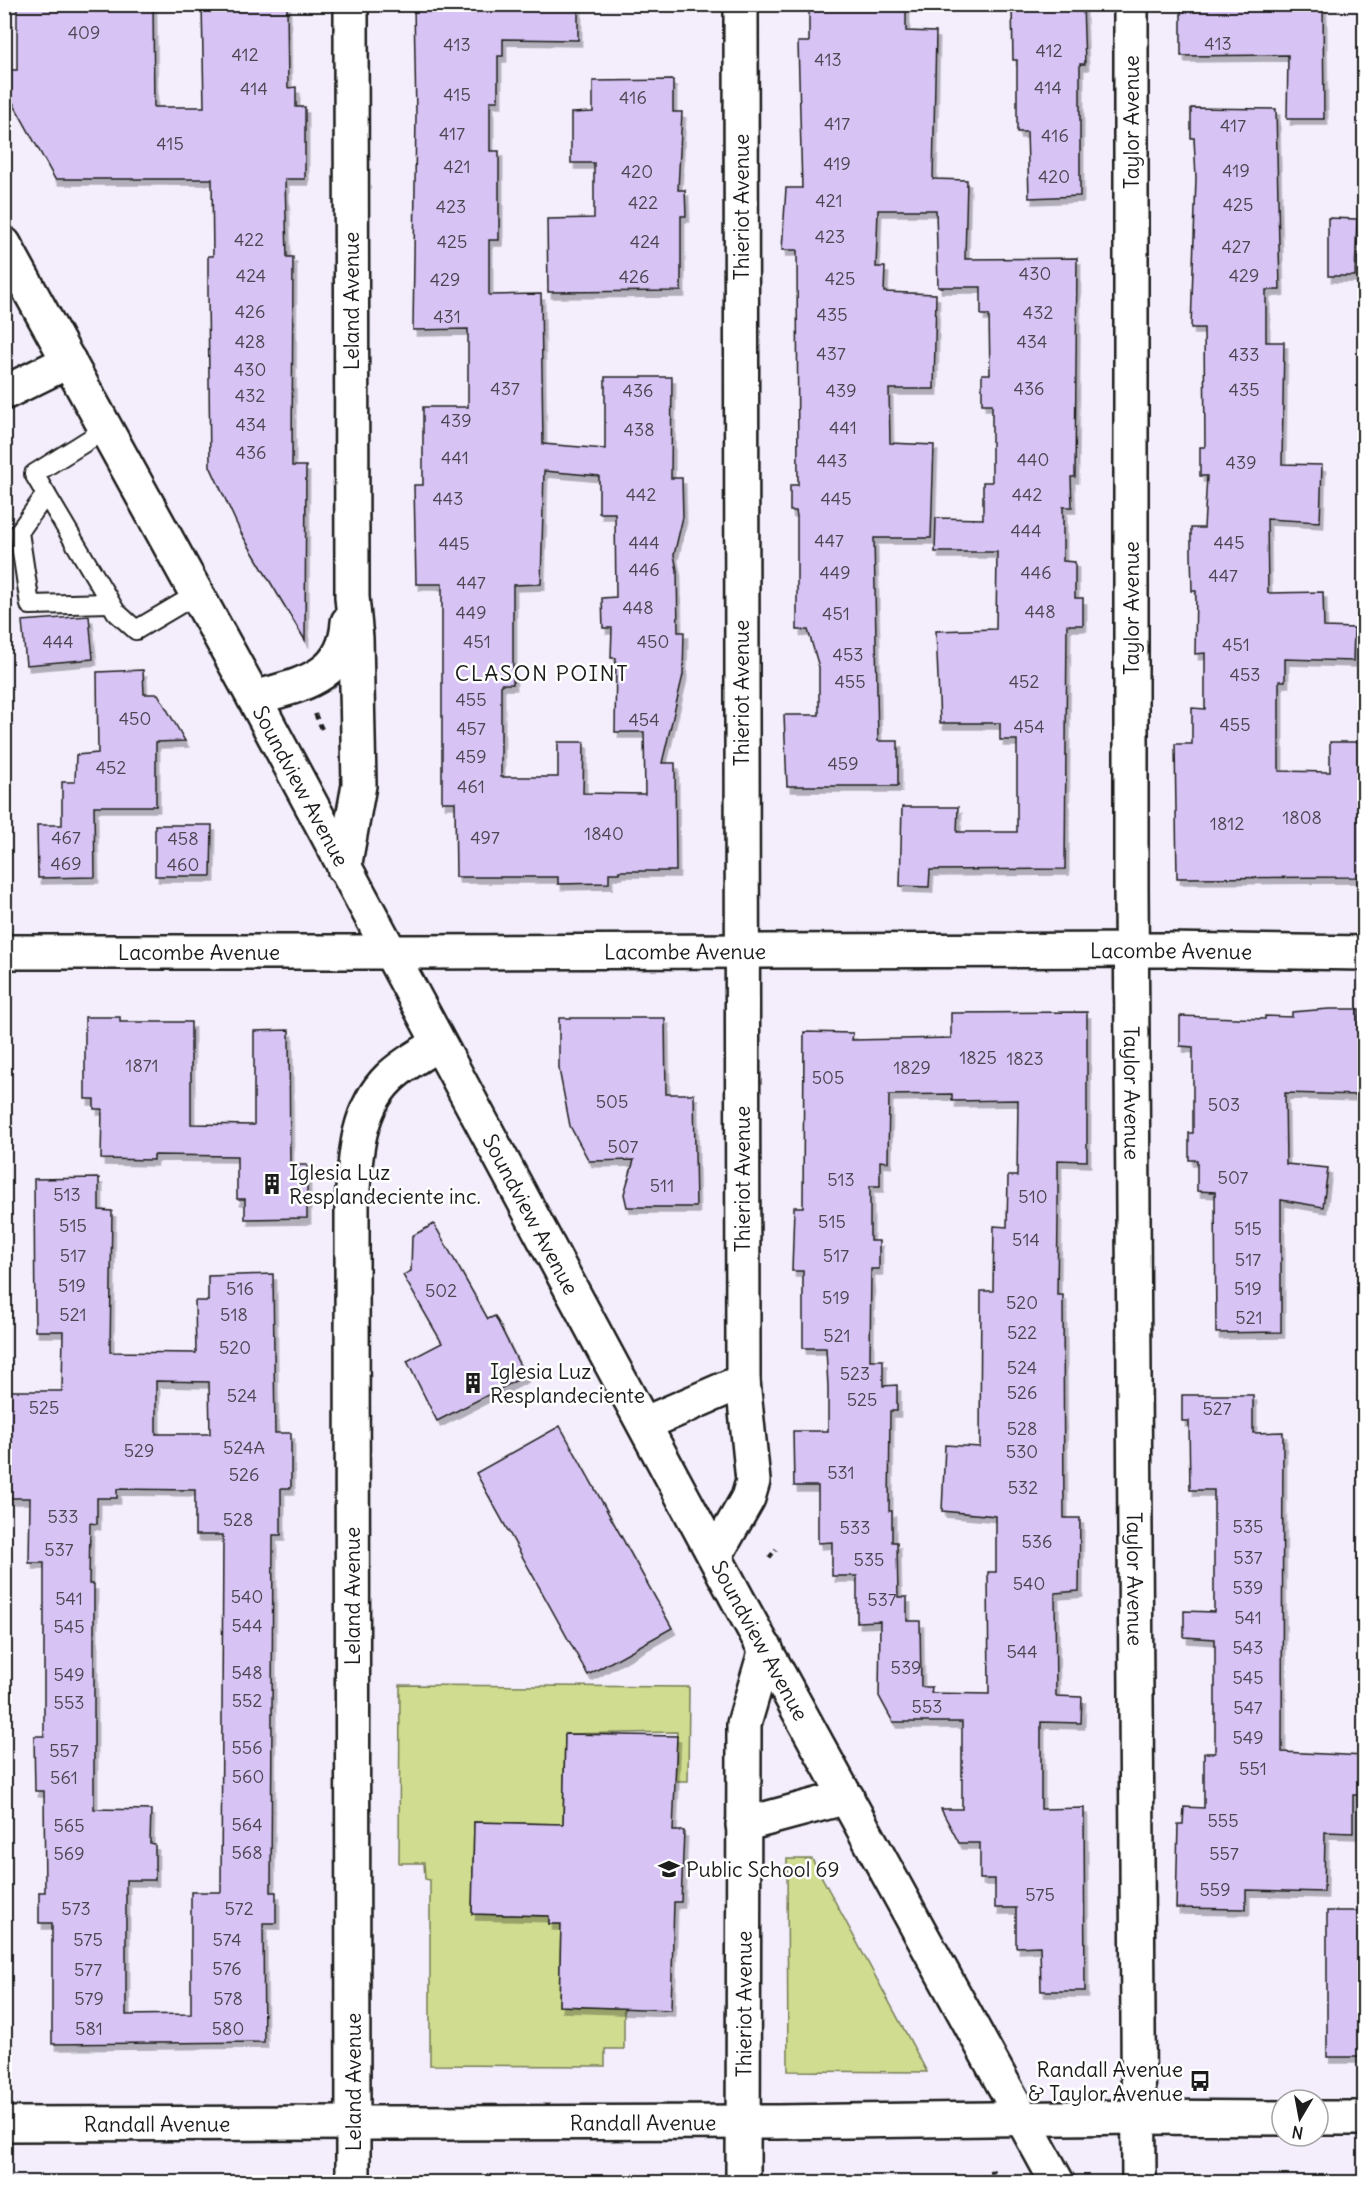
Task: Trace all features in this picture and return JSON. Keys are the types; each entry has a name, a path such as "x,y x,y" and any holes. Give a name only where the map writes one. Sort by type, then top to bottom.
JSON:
{"street":[{"name":"Leland Avenue","path":"344,868 359,785 356,638 352,597 351,4"},
{"name":"Thieriot Avenue","path":"716,1554 748,1498 753,1481 743,1381 741,4"},
{"name":"Taylor Avenue","path":"1131,4 1132,950 1139,2182"},
{"name":"Soundview Avenue","path":"4,244 254,698 438,1044 716,1554 765,1649 1057,2182"},
{"path":"4,393 69,361"},
{"name":"Leland Avenue","path":"254,698 301,685 326,673 347,638 352,597"},
{"name":"Lacombe Avenue","path":"4,952 1132,950 1365,953"},
{"name":"Leland Avenue","path":"353,2182 351,1204 358,1136 369,1107 388,1078 438,1044"},
{"path":"644,1424 743,1381"},
{"name":"Thieriot Avenue","path":"742,2182 744,1724 765,1649"},
{"path":"743,1825 847,1797"},
{"name":"Randall Avenue","path":"4,2124 1270,2118"},
{"path":"1330,2118 1365,2118"}],"lane":[{"path":"106,429 34,474 110,603 116,612 136,630 197,594"},
{"path":"46,494 19,532 30,605 110,603"}],"path":[{"path":"769,1558 776,1549"},
{"path":"989,2172 996,2171"}],"green space":[{"path":"400,1685 689,1687 688,1781 675,1781 677,1732 565,1734 563,1824 474,1822 472,1914 549,1916 549,1924 561,1924 559,2006 624,2008 624,2049 605,2049 605,2066 430,2065 430,1880 425,1879 424,1863 399,1863"},
{"path":"787,1859 812,1859 927,2072 788,2071"}],"building":[{"path":"17,4 153,4 154,107 204,107 202,4 287,4 288,88 296,87 296,107 305,107 305,179 285,179 287,257 293,257 292,466 306,466 305,640 241,533 210,466 208,256 213,256 212,179 55,179 6,90 6,70 17,70"},
{"path":"578,4 578,40 503,39 503,56 498,56 498,101 490,101 490,151 499,151 499,240 489,240 489,295 541,294 543,444 605,449 605,377 672,377 671,478 682,478 683,517 674,555 677,570 678,632 684,632 683,675 662,763 675,763 676,871 619,871 619,873 609,873 609,883 558,884 558,877 456,877 455,802 442,802 442,584 416,584 414,485 423,485 423,407 468,407 468,329 413,330 416,115 414,5","holes":["544,471 599,476 599,513 615,513 616,597 602,598 603,628 612,628 611,658 616,658 615,732 644,732 645,794 583,793 584,742 558,742 558,777 501,777 501,684 513,684 513,585 541,584"]},
{"path":"809,4 887,4 887,7 906,7 906,31 936,32 933,179 967,180 965,259 1077,258 1075,477 1071,477 1072,507 1063,507 1063,561 1075,562 1075,598 1083,598 1083,625 1067,625 1065,869 930,870 929,887 900,886 902,807 958,807 957,832 1017,832 1017,740 1000,740 1000,723 940,723 936,631 996,629 997,552 935,552 936,518 983,519 983,482 992,482 992,404 982,404 982,374 990,374 989,315 981,315 981,287 938,287 936,210 878,210 876,267 885,267 884,292 936,294 934,389 889,389 890,443 934,445 931,538 874,538 878,741 898,741 898,786 787,786 784,715 819,715 819,667 808,630 797,630 797,516 796,511 790,511 790,485 798,485 797,250 782,250 786,188 802,188 798,42 809,42"},
{"path":"1012,4 1083,4 1085,64 1080,64 1080,196 1029,198 1027,132 1017,132 1017,60 1013,60"},
{"path":"1323,4 1324,119 1287,119 1288,55 1181,56 1181,5"},
{"path":"673,80 673,112 682,112 678,190 685,190 686,216 681,216 681,291 548,292 547,219 594,218 594,163 571,163 571,113 593,112 593,81"},
{"path":"1191,108 1276,109 1280,290 1266,290 1266,342 1284,342 1282,464 1322,465 1320,522 1267,519 1268,593 1323,592 1324,627 1354,628 1353,661 1285,659 1285,681 1279,681 1279,771 1330,772 1330,742 1359,742 1359,782 1365,782 1365,877 1177,878 1175,744 1192,744 1192,708 1205,709 1205,653 1195,654 1196,591 1192,591 1191,553 1191,528 1204,528 1207,476 1200,476 1200,447 1205,447 1204,328 1191,328 1196,178 1194,138 1191,138"},
{"path":"1328,218 1357,219 1355,276 1328,276"},
{"path":"89,616 93,659 26,665 22,621"},
{"path":"143,670 144,694 158,694 185,741 156,742 156,806 94,806 95,877 38,878 37,825 62,825 62,782 75,782 76,755 98,753 97,672"},
{"path":"155,825 212,825 211,876 155,876"},
{"path":"1359,1009 1359,1095 1285,1093 1286,1164 1328,1168 1323,1207 1281,1200 1281,1332 1216,1333 1215,1192 1197,1191 1197,1160 1189,1160 1189,1133 1193,1133 1193,1047 1180,1046 1180,1016 1265,1019 1265,1016 1292,1017 1292,1012"},
{"path":"1087,1012 1087,1161 1058,1160 1057,1295 1063,1295 1064,1518 1080,1518 1079,1591 1055,1593 1056,1696 1082,1697 1081,1723 1041,1722 1041,1809 1084,1808 1085,1991 1041,1991 1040,1946 1016,1947 1016,1908 995,1908 995,1879 980,1879 980,1843 959,1843 941,1809 962,1809 962,1722 893,1722 879,1696 880,1621 857,1622 857,1576 832,1576 832,1542 818,1543 818,1486 794,1486 793,1431 828,1431 826,1348 803,1348 803,1271 792,1271 794,1207 803,1207 804,1032 853,1033 852,1040 951,1038 951,1013","holes":["952,1094 952,1101 1018,1100 1017,1176 1008,1176 1007,1227 994,1226 993,1291 981,1291 980,1447 945,1445 942,1511 996,1516 996,1572 988,1572 989,1694 931,1693 932,1687 921,1687 920,1621 907,1621 907,1597 898,1597 897,1542 892,1542 892,1511 889,1511 890,1411 897,1411 897,1385 883,1386 883,1360 870,1360 871,1269 879,1269 879,1241 870,1241 870,1186 880,1186 880,1161 888,1162 889,1095"]},
{"path":"85,1017 120,1017 120,1022 191,1022 191,1124 254,1125 254,1031 289,1030 290,1165 307,1165 307,1218 245,1219 245,1199 237,1199 237,1156 154,1155 154,1160 101,1159 102,1109 94,1109 94,1099 85,1099"},
{"path":"559,1018 665,1018 666,1094 694,1094 696,1207 627,1207 624,1194 634,1160 589,1161 570,1126 559,1069"},
{"path":"99,1178 99,1210 112,1211 110,1352 196,1353 195,1301 208,1301 208,1276 273,1274 275,1433 291,1433 291,1488 281,1488 281,1535 273,1535 271,1892 276,1892 276,1923 263,1923 264,2042 52,2044 52,1923 39,1923 39,1892 45,1892 44,1791 35,1791 34,1736 44,1736 44,1563 29,1563 30,1498 8,1498 7,1391 62,1391 63,1331 35,1331 34,1179","holes":["156,1381 209,1382 210,1434 156,1434","117,1489 195,1490 195,1535 223,1535 221,1892 191,1892 191,2014 126,2015 126,1880 155,1880 155,1844 150,1843 151,1810 94,1809 94,1584 89,1584 90,1523 97,1524 97,1498 117,1498"]},
{"path":"434,1224 488,1319 495,1316 525,1376 437,1421 407,1361 442,1343 403,1275 411,1271 412,1236"},
{"path":"1182,1395 1253,1395 1253,1433 1283,1432 1282,1752 1365,1756 1365,1795 1353,1795 1353,1833 1325,1832 1324,1892 1246,1890 1246,1909 1176,1908 1178,1824 1183,1824 1184,1807 1204,1808 1204,1753 1215,1753 1215,1639 1184,1637 1184,1611 1214,1612 1214,1490 1190,1490 1189,1421 1182,1421"},
{"path":"560,1426 672,1628 588,1675 476,1473"},
{"path":"565,1734 677,1736 673,1831 684,1831 681,1902 674,1902 671,2010 559,2006 561,1924 549,1924 549,1916 472,1914 474,1822 563,1824"},
{"path":"1327,1911 1365,1911 1365,2057 1327,2057"}],"place":[{"name":"Iglesia Luz Resplandeciente inc.","path":"272,1184"},
{"name":"Iglesia Luz Resplandeciente","path":"473,1383"},
{"name":"Public School 69","path":"669,1869"},
{"name":"Randall Avenue & Taylor Avenue","path":"1200,2081"}],"district":[{"name":"CLASON POINT","path":"542,673"}]}
